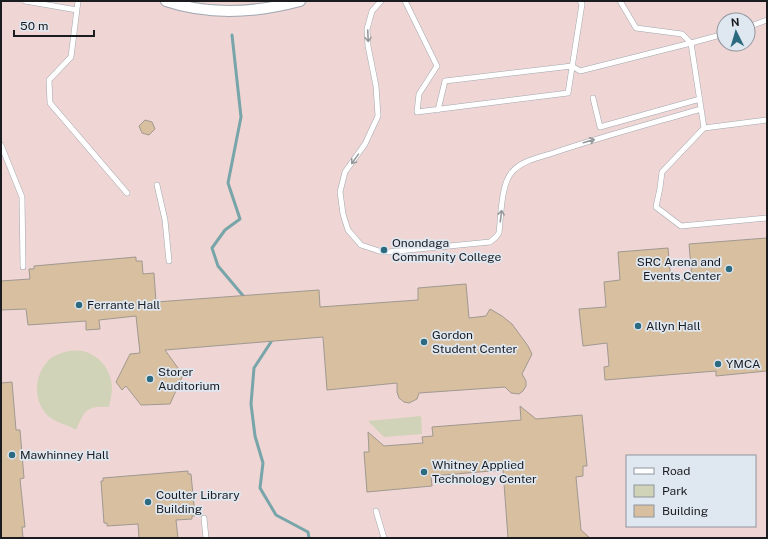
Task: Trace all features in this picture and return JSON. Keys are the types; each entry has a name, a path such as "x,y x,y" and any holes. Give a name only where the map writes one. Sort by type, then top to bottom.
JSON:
{"street":[{"path":"166,1 182,7 230,12 261,10 300,1"}],"lane":[{"path":"25,1 77,10"},
{"path":"78,1 71,57 50,80 50,103 127,193"},
{"path":"381,1 372,12 368,29 368,46 376,86 378,116 366,144 346,172 340,192 343,214 348,230 361,245 366,247 388,252 490,242 499,233 504,186 512,172 518,167 528,162 583,143 701,109"},
{"path":"405,1 437,66 419,94 417,112 568,93 582,4 580,1"},
{"path":"620,1 636,28 682,34 691,43 704,128"},
{"path":"756,24 767,20"},
{"path":"438,110 445,81 572,66 580,71 716,36"},
{"path":"593,98 600,127 700,99"},
{"path":"767,120 704,128 662,172 656,207 681,226 767,218"},
{"path":"1,145 22,197 23,267"},
{"path":"157,185 165,220 170,261"},
{"path":"376,511 384,538"},
{"path":"204,518 206,538"}],"shaded area":[{"name":"Onondaga Community College","path":"1,1 767,1 767,538 1,538"}],"green space":[{"path":"69,351 88,353 99,360 110,375 112,388 109,407 95,407 87,411 76,430 48,416 40,403 37,389 40,375 47,362 54,356"},
{"path":"421,416 422,434 384,437 368,421"}],"building":[{"path":"145,120 152,122 155,129 149,135 142,133 139,126"},
{"name":"Allyn Hall","path":"767,238 767,371 716,376 716,371 605,380 604,367 609,366 607,343 583,346 579,309 606,307 604,282 620,280 618,252 668,248 671,281 692,279 689,244"},
{"path":"136,257 136,261 142,261 143,274 154,273 156,302 319,290 320,307 418,300 418,288 466,284 469,318 486,316 490,309 512,324 528,346 532,354 522,374 526,381 526,386 519,394 511,393 505,387 419,393 417,399 409,403 404,402 399,398 397,383 327,390 323,337 165,350 183,375 170,404 141,405 126,386 122,390 116,382 130,354 140,353 136,316 99,320 100,329 86,330 86,321 28,325 26,309 1,310 1,281 30,279 29,269 34,269 34,266"},
{"name":"Mawhinney Hall","path":"12,382 16,430 20,430 24,478 20,479 25,527 22,527 23,538 1,538 1,383"},
{"name":"Whitney Applied Technology Center","path":"520,406 536,419 582,415 587,466 583,466 583,476 576,477 581,530 590,538 508,538 503,470 431,476 432,486 367,492 364,452 369,452 368,432 384,446 423,443 422,437 433,436 432,427 521,420"},
{"name":"Coulter Library Building","path":"188,471 188,474 191,474 195,516 192,516 192,519 176,520 178,538 139,538 138,524 107,526 107,523 104,523 101,481 103,481 103,478"}],"waterway":[{"path":"232,35 241,117 228,183 240,219 225,230 212,248 218,266 245,298"},
{"path":"269,338 271,342 254,368 251,404 255,436 263,463 260,488 276,515 308,532 309,538"}],"place":[{"name":"Onondaga Community College","path":"384,250"},
{"name":"SRC Arena and Events Center","path":"729,269"},
{"name":"Ferrante Hall","path":"79,305"},
{"name":"Allyn Hall","path":"638,326"},
{"name":"Gordon Student Center","path":"424,342"},
{"name":"YMCA","path":"718,364"},
{"name":"Storer Auditorium","path":"150,379"},
{"name":"Mawhinney Hall","path":"12,455"},
{"name":"Whitney Applied Technology Center","path":"424,472"},
{"name":"Coulter Library Building","path":"148,502"}]}
